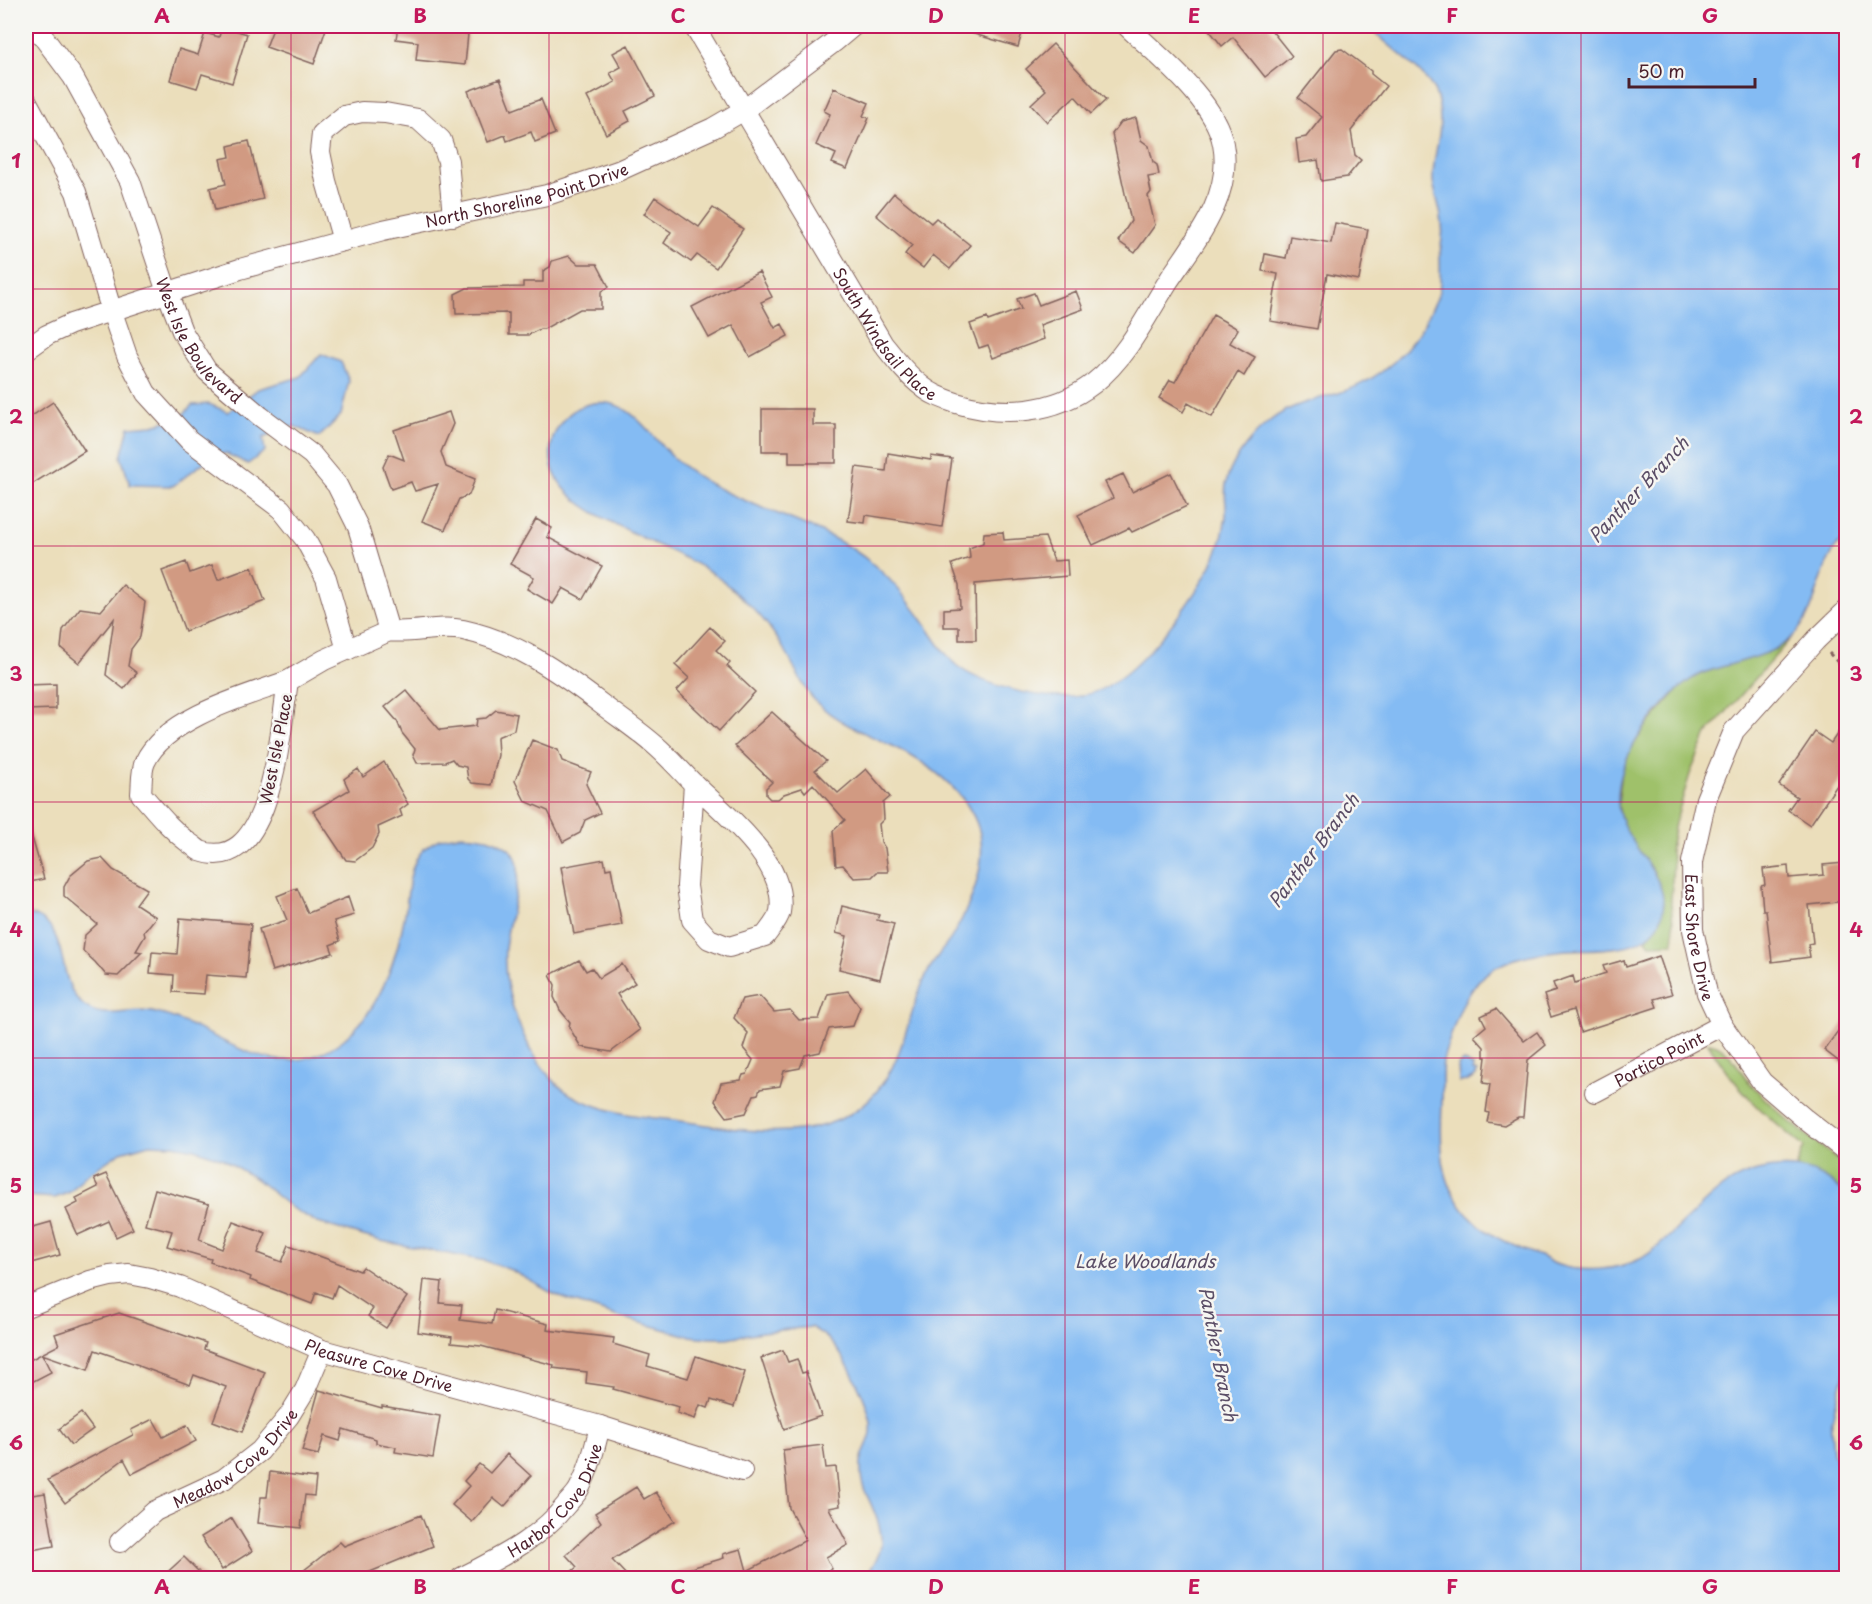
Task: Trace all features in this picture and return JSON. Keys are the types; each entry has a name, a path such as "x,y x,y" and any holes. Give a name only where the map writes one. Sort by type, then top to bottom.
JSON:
{"street":[{"name":"West Isle Boulevard","path":"35,26 73,77 130,181 182,332 207,371 235,396 312,455 337,485 358,527 389,631"},
{"name":"South Windsail Place","path":"694,26 883,344 902,368 924,389 946,400 988,410 1027,411 1052,405 1073,396 1095,382 1113,364 1130,342 1205,227 1217,203 1224,163 1223,143 1215,123 1205,105 1127,26"},
{"name":"North Shoreline Point Drive","path":"26,350 47,335 70,324 240,269 383,230 536,198 584,184 656,155 713,128 744,110 854,26"},
{"path":"26,100 76,192 127,356 146,393 189,440 281,509 305,539 326,578 347,650"},
{"path":"344,241 320,152 322,134 344,116 362,112 418,118 441,140 448,161 453,216"},
{"name":"East Shore Drive","path":"1846,611 1816,640 1734,731 1706,799 1692,862 1693,930 1707,993 1722,1025 1762,1082 1846,1152"},
{"name":"West Isle Place","path":"288,681 269,795 261,817 243,843 224,854 200,851 172,830 141,794 144,764 153,747 174,729 199,715 288,681 324,660 389,631 433,628 460,630 488,637 525,652 563,675 655,744 750,839 764,857 779,886 780,913 765,936 729,947 709,939 692,920 687,886 694,784"},
{"name":"Portico Point","path":"1595,1092 1722,1025"},
{"name":"Pleasure Cove Drive","path":"26,1307 90,1281 129,1274 150,1278 180,1287 322,1350 600,1426 742,1471"},
{"name":"Meadow Cove Drive","path":"120,1542 155,1511 224,1479 260,1451 289,1416 306,1390 322,1350"},
{"name":"Harbor Cove Drive","path":"461,1578 508,1554 539,1533 561,1512 579,1490 591,1463 600,1426"}],"path":[{"path":"1816,640 1846,671"}],"green space":[{"path":"1791,638 1707,734 1690,774 1675,823 1670,850 1673,861 1671,903 1673,943 1650,944 1646,939 1658,926 1654,873 1627,835 1618,804 1622,771 1631,749 1644,729 1682,685 1699,674 1776,649"},
{"path":"1708,1043 1715,1044 1727,1052 1750,1083 1772,1106 1846,1166 1846,1194 1823,1178 1796,1168 1804,1147 1776,1124 1739,1087"}],"water":[{"name":"Lake Woodlands","path":"1367,26 1846,26 1846,536 1829,559 1808,615 1791,638 1759,656 1712,670 1692,679 1671,696 1652,718 1628,756 1620,783 1618,804 1621,820 1656,877 1662,892 1663,907 1659,923 1651,934 1641,941 1613,948 1557,951 1525,956 1496,967 1478,981 1460,1009 1443,1059 1441,1133 1443,1162 1451,1190 1458,1203 1475,1222 1501,1240 1556,1264 1578,1269 1611,1268 1640,1259 1658,1247 1719,1190 1757,1171 1784,1168 1811,1172 1824,1177 1846,1194 1846,1369 1831,1428 1833,1453 1846,1488 1846,1578 864,1578 877,1559 881,1542 879,1524 864,1490 861,1476 861,1460 871,1432 871,1422 863,1397 843,1358 828,1339 811,1327 711,1338 689,1336 616,1316 559,1297 511,1270 486,1261 381,1241 318,1223 293,1209 256,1179 223,1159 195,1149 173,1145 149,1144 121,1152 84,1177 70,1192 55,1198 26,1196 26,913 41,919 51,928 74,994 89,1009 106,1013 152,1012 176,1019 246,1051 269,1058 292,1060 317,1055 343,1040 368,1013 393,963 403,926 413,867 419,855 433,842 459,835 487,838 500,843 508,848 516,858 518,876 505,949 507,984 518,1021 535,1056 545,1071 568,1093 580,1100 622,1113 763,1131 792,1131 818,1127 843,1118 866,1103 893,1066 920,989 927,974 953,936 974,892 982,851 977,824 964,800 933,770 910,755 846,724 817,703 804,687 768,625 749,604 716,576 603,518 575,499 563,487 555,474 551,459 554,435 565,418 582,406 604,403 617,405 639,420 667,452 699,478 749,503 802,523 852,548 887,577 918,613 947,655 966,672 1006,688 1050,696 1069,697 1102,689 1128,672 1158,642 1187,604 1210,568 1218,549 1226,516 1227,479 1234,462 1251,439 1271,420 1287,410 1355,387 1383,371 1406,350 1416,337 1437,298 1443,233 1433,174 1440,125 1437,97 1424,76"},
{"path":"321,354 341,362 349,381 341,415 319,437 294,426 263,438 265,451 248,464 225,453 203,463 173,486 130,485 121,457 129,427 153,425 181,417 192,405 209,404 228,412 258,389 300,377"},
{"path":"1463,1061 1473,1066 1473,1071 1477,1072 1476,1076 1468,1081 1459,1082 1458,1065"}],"building":[{"path":"222,26 247,34 232,83 202,74 197,88 170,80 179,49 198,55 205,33 219,37"},
{"path":"274,26 327,26 314,64 266,47"},
{"path":"398,26 451,26 450,32 468,34 465,65 416,60 418,42 396,39"},
{"path":"958,26 1024,26 1018,47 957,29"},
{"path":"1206,26 1268,26 1292,56 1265,77 1233,37 1222,46"},
{"path":"1053,44 1106,100 1091,114 1075,96 1047,122 1031,104 1046,90 1026,69"},
{"path":"628,45 655,96 625,111 630,121 606,134 587,97 615,82 610,73 621,67 613,53"},
{"path":"1342,49 1371,71 1371,74 1386,86 1351,131 1355,155 1361,160 1347,177 1321,181 1318,160 1299,163 1296,139 1306,137 1322,117 1298,98 1336,50"},
{"path":"500,79 512,110 541,99 555,134 535,142 531,132 507,141 505,135 488,142 468,91"},
{"path":"834,88 869,103 863,116 869,118 847,169 832,163 836,154 816,145 830,114 824,111"},
{"path":"1136,118 1141,140 1149,146 1159,175 1148,177 1151,192 1148,196 1155,225 1135,253 1118,241 1131,221 1112,134 1121,122"},
{"path":"249,141 263,199 215,210 210,188 226,184 220,159 230,157 228,146"},
{"path":"894,193 931,223 936,218 970,245 950,269 933,255 923,268 905,254 912,245 876,215"},
{"path":"655,197 699,227 713,208 743,229 716,268 697,255 691,262 664,243 671,232 644,214"},
{"path":"1335,223 1368,229 1359,280 1327,274 1317,329 1270,321 1278,274 1262,271 1265,254 1286,258 1290,236 1331,243"},
{"path":"569,256 578,264 597,264 609,287 601,292 601,309 580,309 528,335 509,335 509,313 456,314 455,294 467,288 523,287 523,282 543,282 543,271 550,267 552,261"},
{"path":"759,272 772,297 761,302 775,328 782,324 788,336 750,357 733,325 709,338 692,307"},
{"path":"1076,291 1083,309 1040,325 1044,339 993,358 988,345 979,348 970,324 987,318 988,321 1021,309 1017,299 1034,293 1039,305"},
{"path":"1213,315 1238,329 1230,343 1255,357 1244,376 1238,372 1212,417 1188,403 1183,412 1159,398 1170,380 1175,382"},
{"path":"53,402 85,451 26,488 26,420"},
{"path":"762,409 813,409 813,425 836,425 836,463 789,463 789,451 762,451"},
{"path":"449,412 453,424 441,452 446,467 475,479 469,495 459,499 445,530 422,521 438,484 415,491 411,482 391,489 383,467 389,454 404,460 394,430"},
{"path":"888,453 931,460 931,456 952,459 942,527 866,515 865,523 848,521 856,467 886,471"},
{"path":"1171,473 1187,506 1132,532 1129,528 1093,545 1078,515 1113,498 1105,482 1123,474 1132,492"},
{"path":"536,519 552,528 547,537 602,566 583,599 563,588 553,604 527,589 534,577 510,564"},
{"path":"1003,532 1004,540 1045,537 1054,561 1067,560 1068,576 975,584 976,640 959,640 959,627 944,627 944,609 960,608 959,585 952,564 970,558 969,548 983,543 984,533"},
{"path":"186,562 190,573 212,565 218,580 252,567 265,601 185,631 162,571"},
{"path":"123,585 145,602 140,637 131,649 128,666 137,673 124,689 106,675 114,619 79,663 61,648 63,630 80,608 101,611"},
{"path":"710,627 725,641 716,650 730,663 727,666 755,692 719,731 677,691 689,678 675,665"},
{"path":"56,684 56,709 26,710 26,685"},
{"path":"406,690 440,730 476,726 477,719 486,718 496,710 517,714 514,730 497,737 498,755 491,785 472,783 468,779 466,767 457,765 452,759 445,762 417,763 413,755 415,749 385,707"},
{"path":"772,712 826,761 815,770 838,793 866,769 890,797 883,803 884,819 879,824 888,872 877,872 872,877 854,878 843,865 836,866 833,831 845,820 813,784 805,792 802,788 784,794 778,799 770,799 766,795 766,788 772,782 735,746"},
{"path":"1846,721 1846,772 1810,825 1788,810 1797,797 1779,785 1815,732 1831,743"},
{"path":"532,740 558,750 562,761 591,772 586,784 600,813 585,820 580,833 563,842 548,811 525,801 515,781"},
{"path":"384,762 408,804 400,810 402,816 378,827 379,834 372,848 355,861 346,860 313,811 349,790 344,779 358,769 363,777"},
{"path":"26,827 29,827 44,879 26,883"},
{"path":"102,858 113,870 147,889 136,904 156,917 144,932 145,936 136,951 142,952 118,976 106,975 83,951 85,935 97,924 64,896 64,887 70,876 88,861"},
{"path":"604,859 606,869 611,868 622,925 574,934 561,867"},
{"path":"1844,863 1846,901 1809,905 1813,943 1808,944 1810,957 1772,962 1766,910 1763,910 1761,886 1765,885 1763,869 1788,866 1789,878 1824,875 1823,865"},
{"path":"297,888 308,913 348,897 354,915 334,921 340,941 330,945 333,953 272,971 259,929 287,920 277,896"},
{"path":"842,906 879,915 877,920 894,924 880,979 839,969 847,936 836,933"},
{"path":"180,918 251,924 246,978 206,975 204,994 173,992 174,975 150,973 152,952 177,954"},
{"path":"1659,956 1672,994 1654,999 1657,1007 1580,1032 1573,1010 1551,1017 1544,995 1556,991 1553,983 1573,976 1575,983 1606,973 1603,966 1624,960 1626,967"},
{"path":"579,960 586,971 592,968 599,978 622,964 635,983 617,994 640,1030 611,1052 581,1047 569,1027 570,1022 560,1010 554,997 555,985 550,975"},
{"path":"848,991 860,1007 853,1026 829,1029 820,1052 805,1055 800,1068 784,1071 780,1086 760,1089 758,1094 754,1095 746,1113 727,1117 715,1101 721,1083 741,1080 743,1075 747,1074 753,1060 743,1048 748,1033 734,1018 742,999 760,996 774,1012 790,1010 799,1020 819,1019 828,994"},
{"path":"1496,1009 1524,1041 1537,1032 1546,1045 1528,1060 1523,1117 1518,1117 1504,1125 1487,1122 1490,1084 1483,1083 1486,1057 1484,1057 1484,1047 1474,1036 1486,1026 1481,1016"},
{"path":"1846,1020 1846,1067 1824,1050"},
{"path":"106,1174 133,1229 116,1237 109,1221 78,1235 66,1209 78,1203 76,1198 98,1187 94,1179"},
{"path":"155,1189 209,1204 199,1240 222,1249 233,1221 266,1233 258,1253 282,1262 289,1245 360,1271 363,1267 407,1297 386,1328 368,1316 373,1309 337,1285 332,1298 316,1292 312,1304 250,1280 251,1277 210,1262 211,1259 167,1246 172,1231 145,1224"},
{"path":"51,1222 60,1255 31,1263 26,1242 26,1229"},
{"path":"424,1280 442,1282 440,1303 462,1305 460,1320 492,1324 495,1310 548,1324 547,1330 614,1338 613,1344 650,1355 647,1366 688,1378 696,1356 745,1372 734,1407 711,1400 708,1408 700,1405 695,1419 677,1413 679,1407 613,1389 614,1387 586,1383 587,1372 553,1368 554,1365 481,1346 451,1343 452,1337 418,1332"},
{"path":"119,1313 206,1343 204,1349 265,1372 242,1432 213,1421 226,1387 194,1375 190,1385 95,1350 88,1370 42,1354 51,1372 26,1385 26,1362 59,1345 55,1334"},
{"path":"783,1350 788,1362 797,1359 802,1373 806,1372 821,1416 784,1429 761,1358"},
{"path":"319,1390 382,1408 382,1406 440,1416 433,1458 395,1452 396,1447 376,1443 376,1439 343,1429 340,1441 324,1436 318,1455 302,1451"},
{"path":"81,1413 93,1429 71,1445 59,1429"},
{"path":"153,1419 163,1437 187,1425 196,1441 132,1474 124,1459 65,1503 48,1480 133,1435 131,1430"},
{"path":"823,1445 826,1468 836,1467 840,1506 829,1508 848,1545 826,1557 832,1569 813,1578 668,1578 668,1575 724,1558 723,1554 741,1549 747,1571 806,1540 789,1508 783,1450"},
{"path":"507,1454 531,1476 504,1507 493,1498 472,1522 452,1505 469,1486 464,1481 479,1464 490,1473"},
{"path":"270,1472 316,1478 314,1496 305,1495 301,1528 258,1523 261,1497 267,1497"},
{"path":"636,1487 644,1499 656,1492 675,1521 612,1560 629,1578 564,1578 577,1567 566,1555 601,1522 595,1513"},
{"path":"45,1493 54,1546 26,1551 26,1496"},
{"path":"421,1515 433,1546 365,1574 369,1578 294,1578 340,1542 344,1546"},
{"path":"232,1518 252,1551 222,1570 201,1537"},
{"path":"184,1557 205,1578 161,1578"}],"water label":[{"name":"Panther Branch","path":"1638,489"},
{"name":"Panther Branch","path":"1313,850"},
{"name":"Panther Branch","path":"1219,1354"}]}
